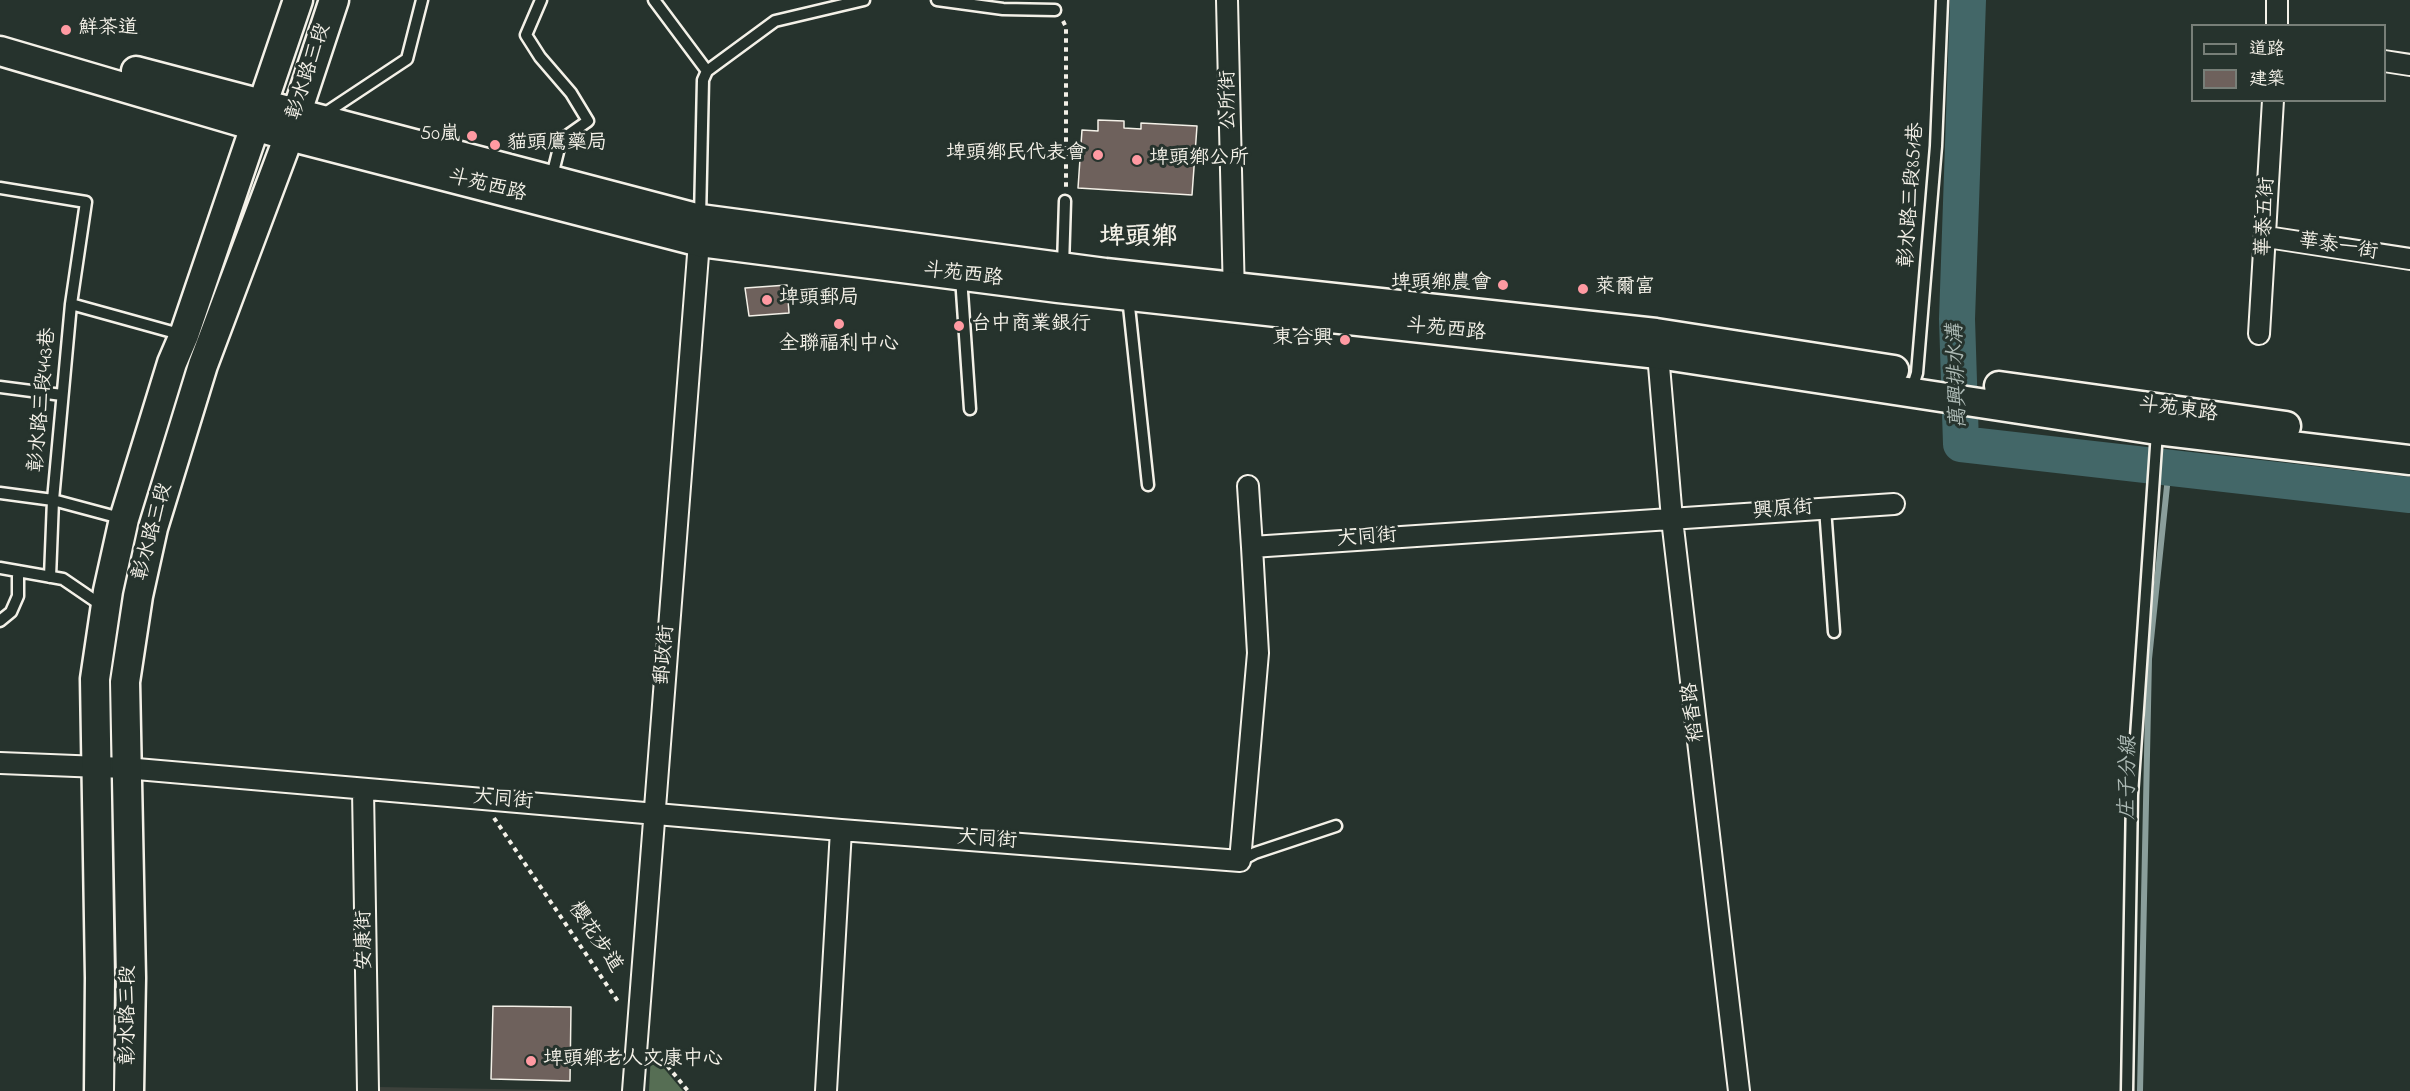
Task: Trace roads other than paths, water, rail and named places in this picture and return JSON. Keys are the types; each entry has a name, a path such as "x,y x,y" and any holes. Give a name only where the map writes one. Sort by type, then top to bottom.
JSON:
{"main road":[{"name":"彰水路三段","path":"99,1091 100,978 94,680 105,607 124,519 172,363 184,335 298,0"},
{"name":"彰水路三段","path":"129,1091 130,978 125,682 138,596 153,528 203,365 300,123 334,0"},
{"name":"斗苑西路","path":"0,34 259,115"},
{"name":"斗苑西路","path":"0,51 259,115 551,180 700,231 1061,278 1657,344 1947,388"},
{"name":"斗苑西路","path":"300,123 700,231 960,275 1061,278 1128,294 1234,297"},
{"name":"斗苑東路","path":"1947,388 2157,430 2410,460"},
{"name":"斗苑東路","path":"1947,388 2410,442"},
{"path":"158,411 187,418"}],"street":[{"name":"公所街","path":"1227,0 1234,297"},
{"path":"2277,0 2277,24"},
{"path":"2386,61 2410,65"},
{"name":"華泰五街","path":"2259,334 2267,237 2273,102"},
{"name":"郵政街","path":"633,1091 700,231"},
{"name":"華泰一街","path":"2267,237 2410,259"},
{"name":"稻香路","path":"1657,344 1672,519 1739,1091"},
{"path":"1240,861 1257,653 1248,486"},
{"name":"興原街","path":"1672,519 1894,504"},
{"name":"大同街","path":"1252,547 1672,519"},
{"name":"大同街","path":"0,763 125,768 842,830 1240,861"},
{"name":"安康街","path":"363,790 368,1091"},
{"path":"826,1091 842,830"}],"lane":[{"path":"300,123 407,59 422,0"},
{"path":"541,0 526,35 540,57 571,93 588,121 561,140 551,180"},
{"path":"654,0 707,71"},
{"path":"700,231 703,80 707,71 775,21 864,0"},
{"path":"937,0 1003,9 1055,10"},
{"name":"彰水路三段851巷","path":"1914,383 1936,147 1942,0"},
{"name":"彰水路三段443巷","path":"0,188 86,202 71,304 62,395 53,500 50,577"},
{"path":"1061,278 1065,201"},
{"path":"960,275 970,409"},
{"path":"1128,294 1148,485"},
{"path":"71,304 184,335"},
{"path":"0,387 62,395"},
{"path":"2127,1091 2132,795 2157,430"},
{"name":"彰水路三段443巷","path":"0,494 53,500 124,519"},
{"path":"1825,508 1834,632"},
{"path":"0,568 63,579 105,607"},
{"path":"0,621 11,612 18,596 18,571"},
{"path":"1240,861 1255,853 1336,826"}],"waterway":[{"name":"萬興排水溝","path":"1968,0 1957,319 1961,444 2410,495"},
{"name":"庄子分線","path":"2140,1091 2149,659 2169,467"}],"place":[{"name":"鮮茶道","path":"66,30"},
{"name":"50嵐","path":"472,136"},
{"name":"貓頭鷹藥局","path":"495,145"},
{"name":"埤頭鄉民代表會","path":"1098,155"},
{"name":"埤頭鄉公所","path":"1137,160"},
{"name":"埤頭鄉農會","path":"1503,285"},
{"name":"萊爾富","path":"1583,289"},
{"name":"埤頭郵局","path":"767,300"},
{"name":"全聯福利中心","path":"839,324"},
{"name":"台中商業銀行","path":"959,326"},
{"name":"東合興","path":"1345,340"},
{"name":"埤頭鄉老人文康中心","path":"531,1061"}],"district":[{"name":"埤頭鄉","path":"1138,240"}]}
